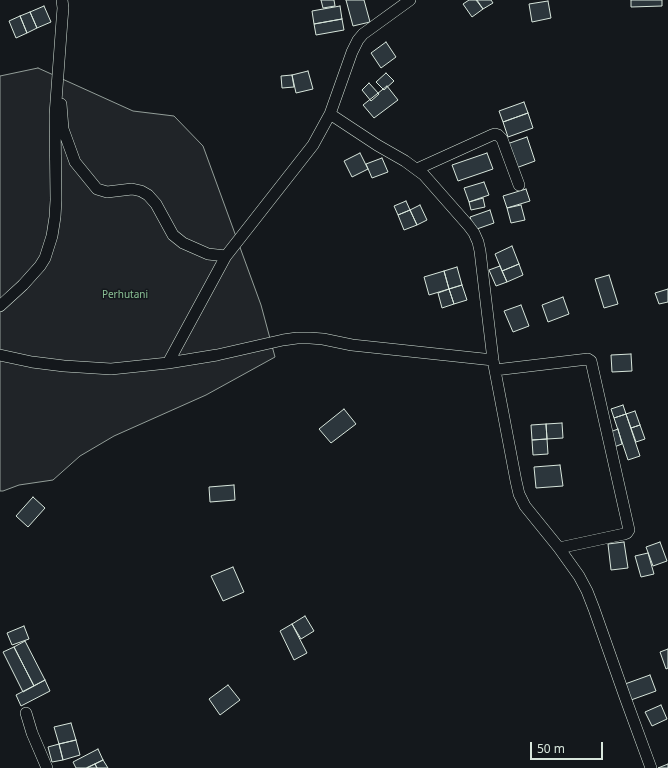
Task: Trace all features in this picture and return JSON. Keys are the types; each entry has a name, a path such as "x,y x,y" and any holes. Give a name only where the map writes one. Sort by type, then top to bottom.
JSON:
{"street":[{"path":"0,306 23,285 45,258 55,217 54,115 63,8 62,0"},
{"path":"168,363 226,256 313,145 330,114 352,52 358,40 363,34 410,0"},
{"path":"57,83 63,129 75,162 96,189 107,192 132,189 141,191 148,195 156,204 173,235 182,243 208,254 226,256"},
{"path":"330,114 417,169 424,175 474,233 480,251 494,365 519,494 531,515 559,548 579,576 587,591 651,768"},
{"path":"417,169 495,134 502,139 519,185"},
{"path":"0,355 32,362 111,369 168,363 217,355 283,340 310,338 494,365 588,359 591,361 629,530 628,533 559,548"},
{"path":"26,713 32,733 47,768"}],"green space":[{"name":"Perhutani","path":"38,68 133,111 174,116 203,146 261,305 275,357 206,395 114,436 80,456 53,480 19,485 0,491 0,76"}],"building":[{"path":"321,0 334,0 335,6 323,8"},
{"path":"346,0 364,0 370,22 353,26"},
{"path":"469,0 476,0 483,9 472,17 463,4"},
{"path":"477,0 491,0 493,3 483,9"},
{"path":"631,0 662,0 662,6 631,7"},
{"path":"548,1 551,18 532,22 529,4"},
{"path":"44,6 51,22 37,28 30,12"},
{"path":"340,6 342,19 314,24 312,11"},
{"path":"30,12 37,28 27,33 20,16"},
{"path":"20,16 27,33 16,38 9,21"},
{"path":"342,19 344,30 316,35 314,24"},
{"path":"386,42 396,57 381,68 371,53"},
{"path":"308,71 313,89 296,93 292,75"},
{"path":"386,73 394,81 384,90 376,82"},
{"path":"292,75 294,87 282,88 281,76"},
{"path":"369,83 379,94 371,101 362,90"},
{"path":"387,86 398,100 374,118 363,105"},
{"path":"524,102 528,113 503,122 499,111"},
{"path":"528,113 533,128 508,137 503,122"},
{"path":"527,137 535,161 516,168 507,144"},
{"path":"360,153 368,169 352,177 344,161"},
{"path":"487,153 493,169 458,181 452,165"},
{"path":"382,158 388,172 372,178 366,164"},
{"path":"484,182 489,195 469,202 464,188"},
{"path":"526,189 530,201 507,208 503,196"},
{"path":"483,198 485,207 471,210 469,202"},
{"path":"406,201 410,210 398,215 394,206"},
{"path":"420,205 427,220 417,225 410,210"},
{"path":"521,205 525,220 511,223 507,208"},
{"path":"410,210 417,225 404,230 398,215"},
{"path":"490,210 494,223 474,230 470,217"},
{"path":"512,246 519,264 502,271 495,254"},
{"path":"519,264 523,275 507,282 502,271"},
{"path":"500,266 507,282 496,286 489,270"},
{"path":"457,267 462,285 449,289 444,271"},
{"path":"444,271 449,289 429,295 424,277"},
{"path":"609,275 618,304 604,308 595,279"},
{"path":"462,285 467,300 454,304 449,289"},
{"path":"449,289 454,304 442,308 438,293"},
{"path":"668,289 668,302 659,304 655,293"},
{"path":"563,297 569,314 548,322 542,305"},
{"path":"521,305 529,326 513,332 504,311"},
{"path":"631,354 632,371 612,372 611,355"},
{"path":"623,405 626,414 614,418 611,409"},
{"path":"344,409 356,424 331,443 319,429"},
{"path":"635,411 640,425 631,428 626,414"},
{"path":"626,414 640,456 628,460 614,418"},
{"path":"562,423 563,438 547,439 546,424"},
{"path":"546,424 547,439 532,440 531,425"},
{"path":"640,425 645,439 636,442 631,428"},
{"path":"618,429 622,444 614,447 610,432"},
{"path":"547,439 548,454 533,455 532,440"},
{"path":"560,465 563,486 536,488 534,467"},
{"path":"234,485 235,500 210,502 209,487"},
{"path":"33,497 45,508 28,527 16,516"},
{"path":"624,542 628,568 611,570 608,544"},
{"path":"660,542 667,561 653,566 646,547"},
{"path":"648,553 654,574 641,577 635,556"},
{"path":"233,567 244,592 223,601 211,576"},
{"path":"305,616 314,631 301,639 292,624"},
{"path":"292,624 307,653 294,660 280,631"},
{"path":"24,626 29,639 12,645 7,633"},
{"path":"25,641 45,680 34,686 14,647"},
{"path":"14,647 34,686 23,692 3,652"},
{"path":"668,649 668,668 666,669 660,652"},
{"path":"650,675 656,691 631,700 625,684"},
{"path":"45,680 50,691 21,706 16,695"},
{"path":"228,685 240,700 220,715 209,699"},
{"path":"661,705 667,719 652,726 645,712"},
{"path":"71,723 76,740 59,744 54,727"},
{"path":"76,740 80,755 63,760 59,744"},
{"path":"59,744 63,760 52,762 48,747"},
{"path":"98,749 103,760 86,768 76,768 73,762"},
{"path":"103,760 108,768 97,768 95,764"},
{"path":"95,764 97,768 87,768"},
{"path":"668,764 668,768 658,768"}]}
